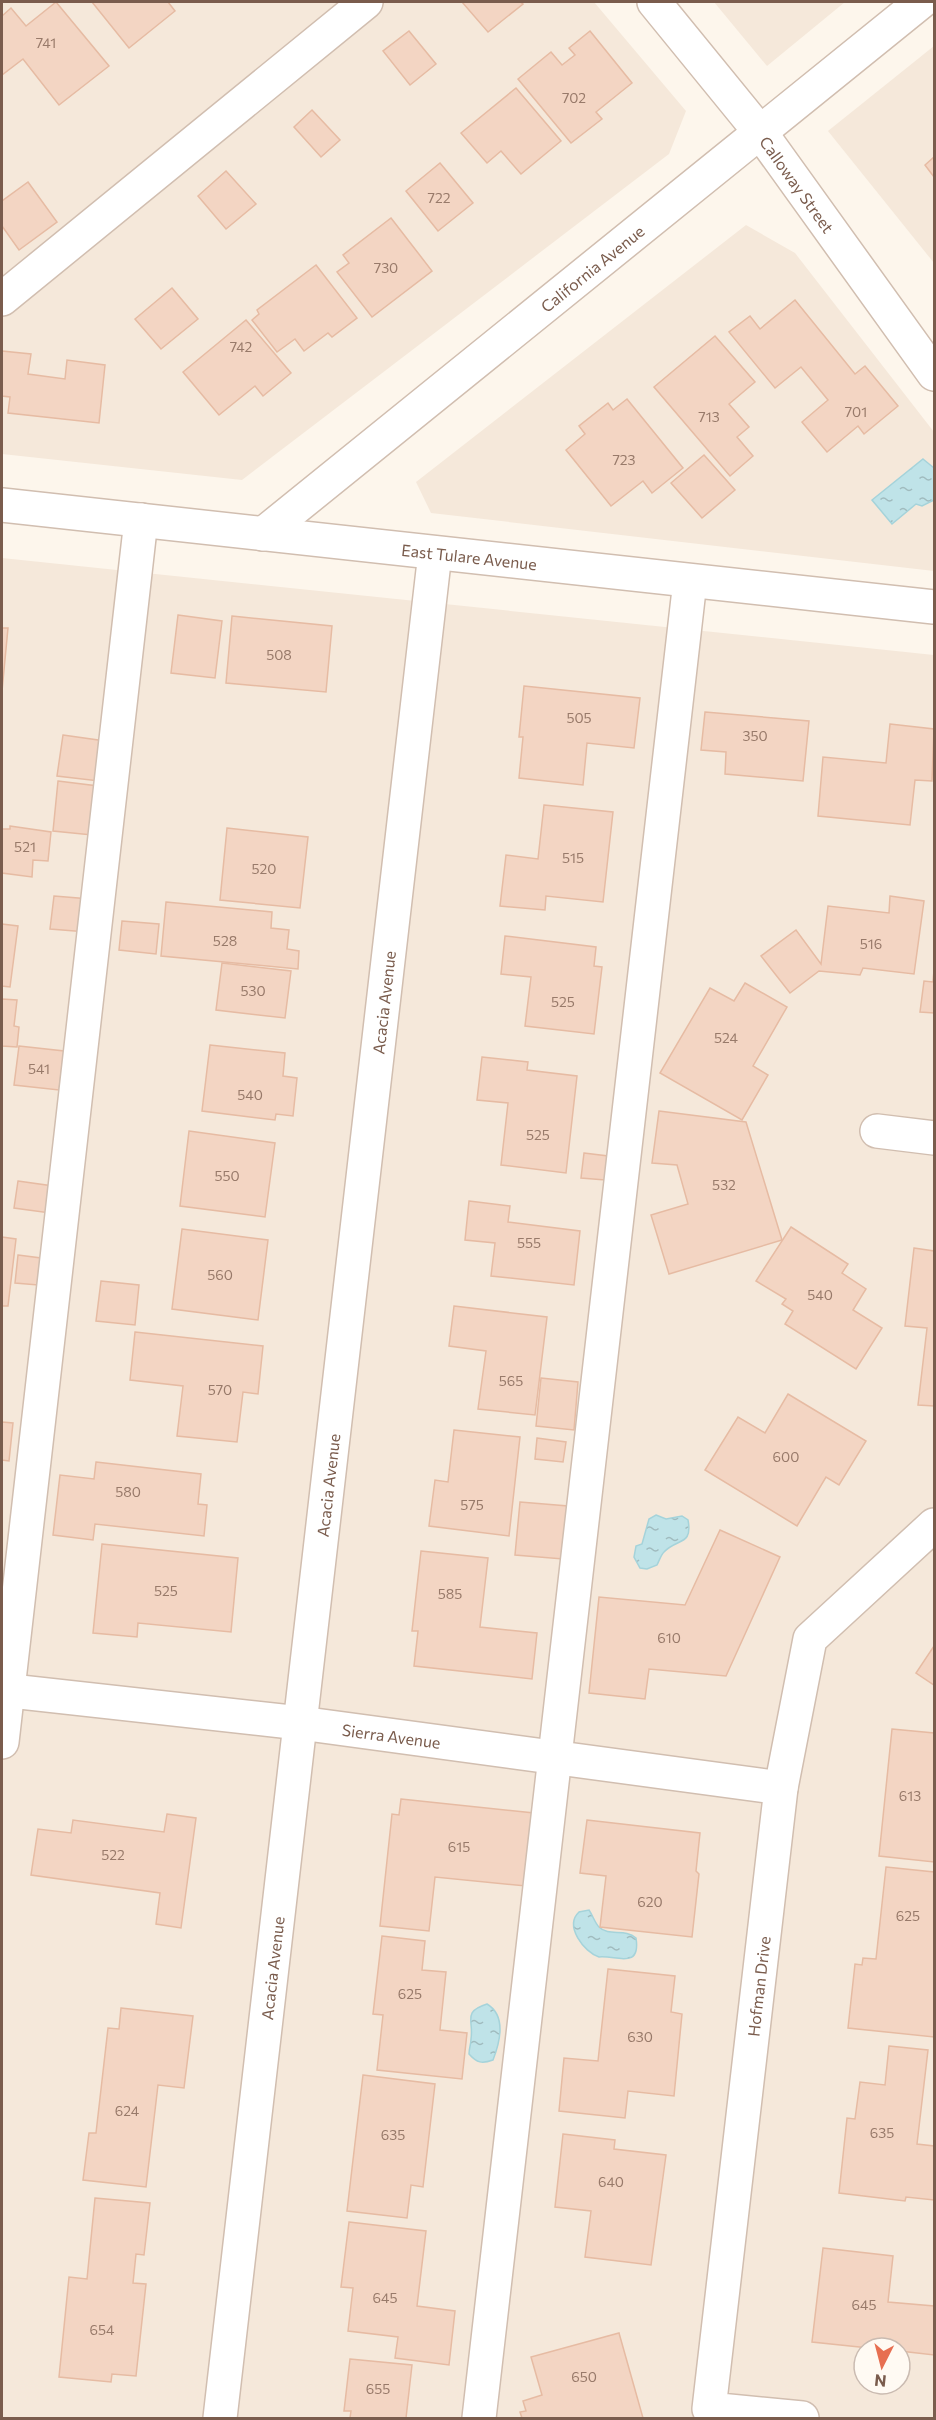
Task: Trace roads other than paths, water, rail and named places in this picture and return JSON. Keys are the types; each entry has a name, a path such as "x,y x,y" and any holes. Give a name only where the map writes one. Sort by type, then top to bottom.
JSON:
{"street":[{"path":"2,299 366,2"},
{"name":"Calloway Street","path":"654,2 760,132 934,374"},
{"name":"California Avenue","path":"263,534 921,2"},
{"name":"East Tulare Avenue","path":"2,505 934,608"},
{"path":"2,1742 5,1690 141,520"},
{"name":"Acacia Avenue","path":"220,2418 435,553"},
{"path":"478,2418 690,581"},
{"path":"878,1131 934,1138"},
{"name":"Hofman Drive","path":"802,2418 709,2409 781,1788 810,1639 934,1525"},
{"name":"Sierra Avenue","path":"5,1690 300,1723 781,1788"}],"water":[{"path":"923,459 934,468 934,500 922,506 916,504 892,524 872,500"},
{"path":"656,1515 666,1519 682,1516 688,1520 688,1534 686,1538 664,1552 657,1565 647,1569 640,1568 634,1557 636,1546 642,1544 649,1519"},
{"path":"589,1910 603,1930 627,1933 636,1938 637,1948 631,1958 599,1957 587,1950 578,1938 574,1924 579,1912"},
{"path":"487,2004 497,2015 500,2030 493,2060 483,2062 477,2061 469,2054 472,2032 471,2017 474,2010"}]}
